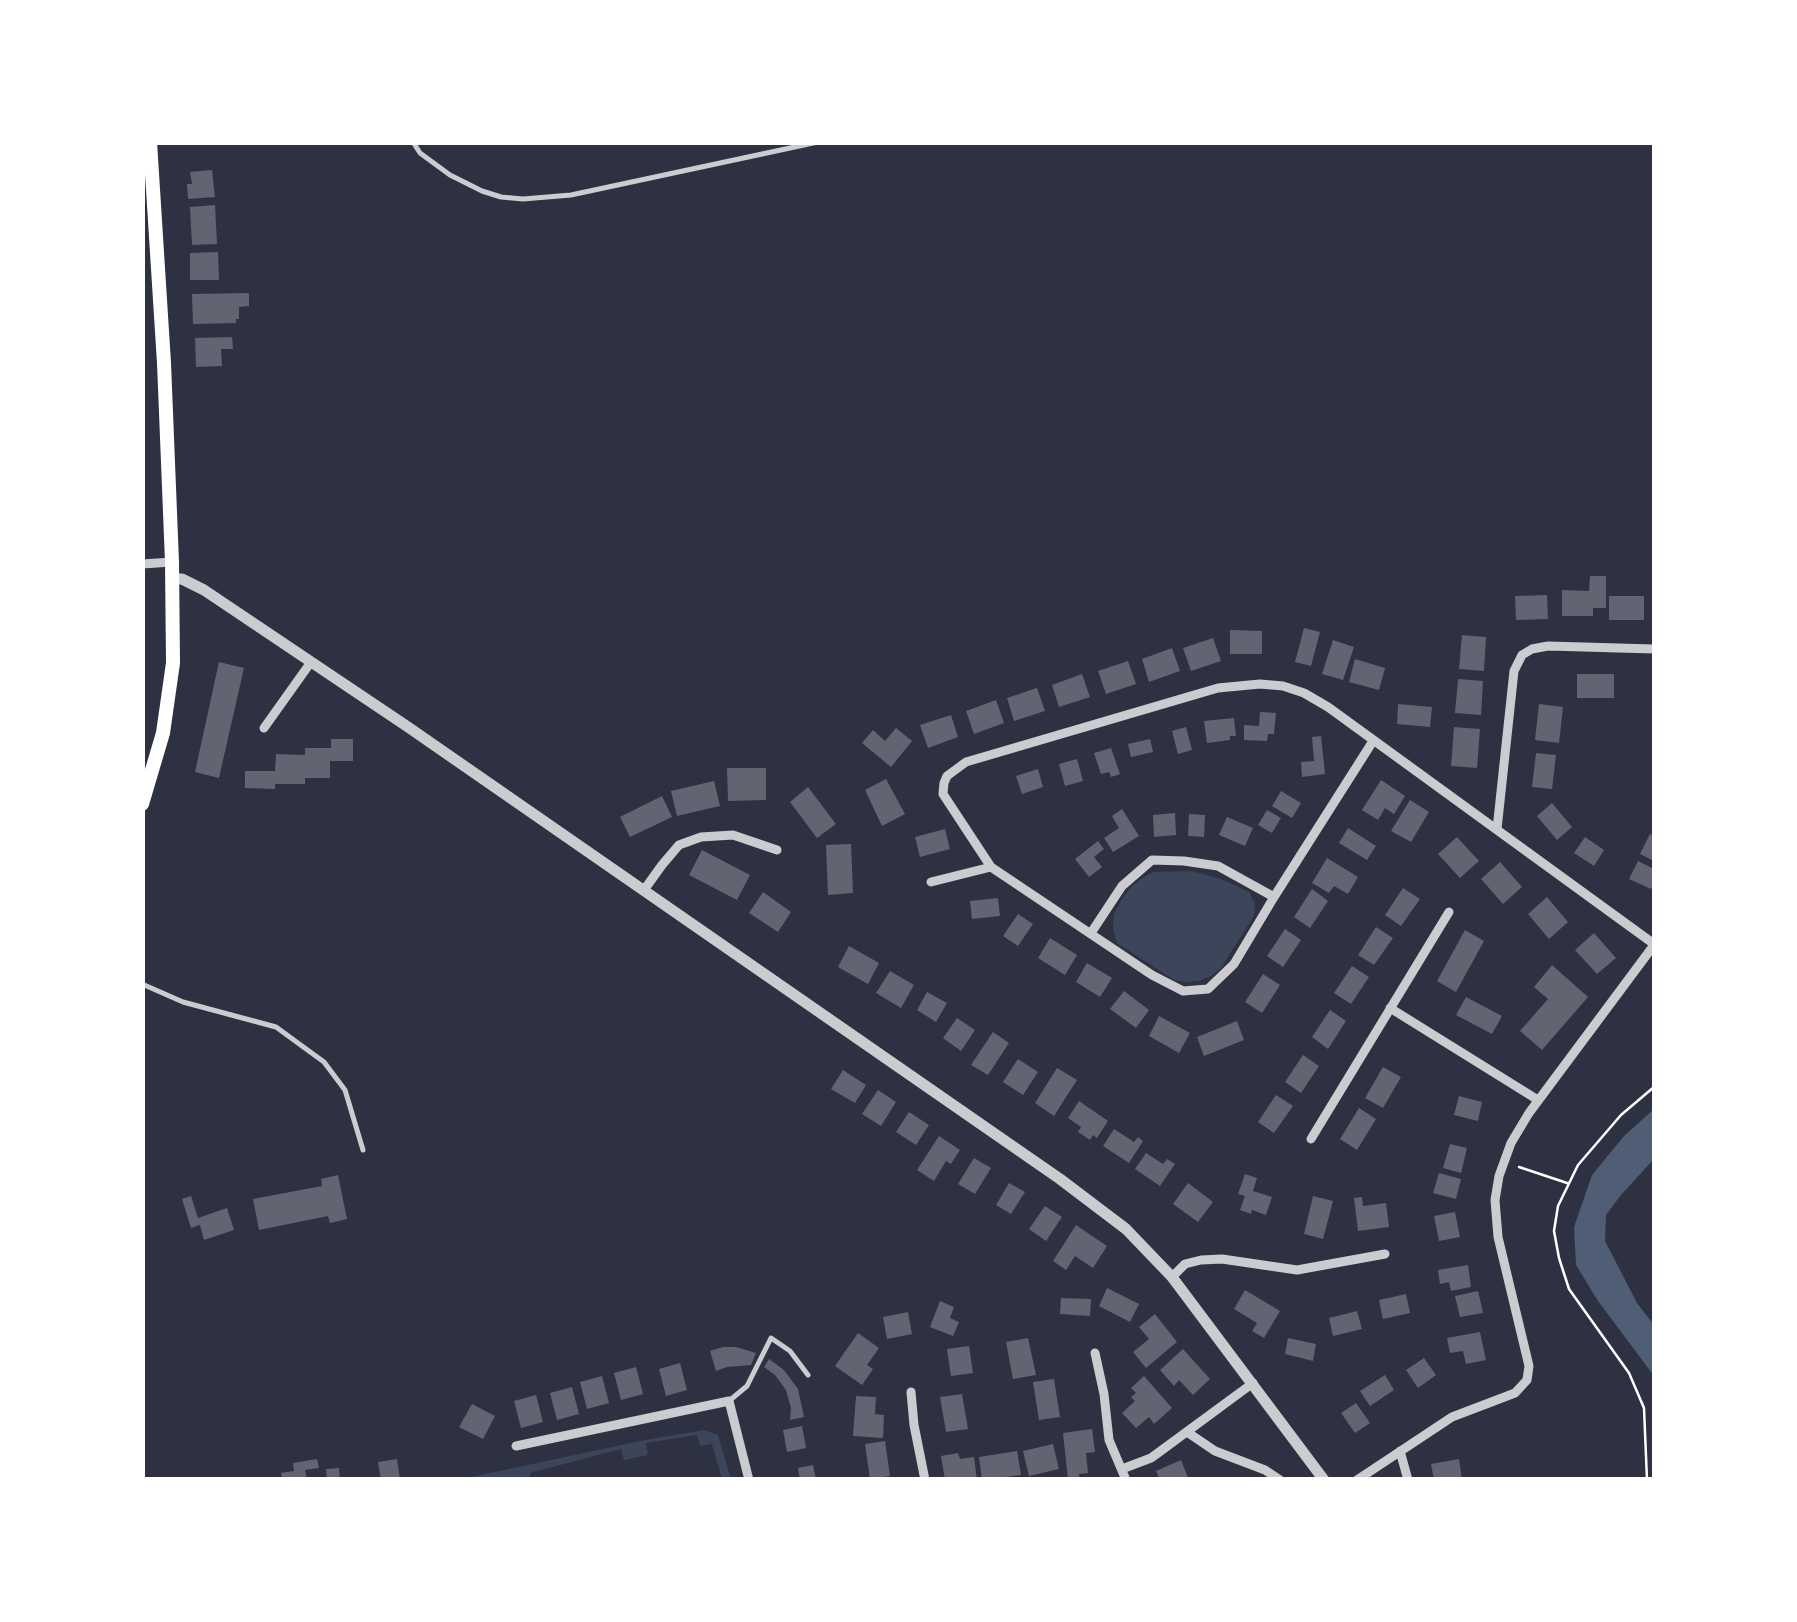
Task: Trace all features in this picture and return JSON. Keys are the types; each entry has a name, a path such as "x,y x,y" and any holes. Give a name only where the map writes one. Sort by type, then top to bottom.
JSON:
{"main road":[{"path":"142,804 162,733 172,663 164,363 150,142"}],"street":[{"path":"142,564 172,562"},
{"path":"172,578 204,590 311,662 1060,1179 1126,1229 1172,1276 1324,1480"},
{"path":"1498,829 1514,671 1522,655 1548,646 1654,648"},
{"path":"264,728 311,662"},
{"path":"1356,1480 1460,1412 1515,1394 1527,1380 1529,1366 1503,1263 1495,1213 1503,1162 1538,1100 1654,945 1328,707 1304,693 1272,684 1233,686 966,762 944,782 945,799 991,867 1152,975 1183,991 1208,989 1234,964 1373,741"},
{"path":"644,890 680,845 701,837 733,836 777,850"},
{"path":"1091,932 1122,886 1152,860 1218,866 1274,896"},
{"path":"931,882 991,867"},
{"path":"1311,1139 1448,912"},
{"path":"1390,1008 1538,1100"},
{"path":"1172,1276 1185,1264 1201,1260 1222,1259 1296,1270 1385,1254"},
{"path":"1095,1353 1109,1440 1124,1474 1252,1383"},
{"path":"911,1392 926,1480"},
{"path":"516,1446 729,1401 749,1480"},
{"path":"1187,1432 1215,1451 1265,1470 1280,1480"},
{"path":"1400,1451 1408,1480"}],"lane":[{"path":"413,142 420,154 450,176 501,197 523,199 571,194 818,142"},
{"path":"142,984 183,1002 276,1027 324,1062 345,1090 363,1150"},
{"path":"729,1401 747,1386 770,1338 790,1351 808,1376"}],"path":[{"path":"1647,1480 1644,1408 1628,1373 1576,1302 1563,1274 1554,1231 1558,1206 1568,1183 1592,1147 1654,1086"},
{"path":"1503,1162 1568,1183"}],"shaded area":[{"path":"1192,871 1249,892 1255,904 1254,916 1221,968 1211,976 1185,982 1174,980 1117,943 1113,928 1114,914 1122,899 1144,877 1154,872"},
{"path":"1654,1109 1654,1159 1606,1215 1605,1241 1637,1303 1654,1325 1654,1376 1576,1265 1574,1227 1592,1175 1624,1136"},
{"path":"704,1430 718,1435 731,1479 722,1479 712,1444 700,1446 697,1435 646,1443 648,1455 624,1460 621,1449 530,1473 530,1479 462,1479 645,1440"}],"building":[{"path":"212,170 215,197 188,199 190,172"},
{"path":"215,205 217,244 192,245 190,207"},
{"path":"218,252 219,280 190,280 190,253"},
{"path":"249,293 249,306 239,307 236,323 193,324 192,294"},
{"path":"232,337 233,349 221,349 222,366 196,367 195,338"},
{"path":"1590,576 1606,576 1606,608 1593,608 1593,616 1562,616 1562,590 1589,591"},
{"path":"1547,595 1548,619 1516,620 1515,596"},
{"path":"1609,596 1644,596 1644,620 1609,620"},
{"path":"1304,628 1320,632 1311,666 1295,662"},
{"path":"1230,630 1262,631 1262,654 1230,654"},
{"path":"1462,635 1486,637 1484,671 1459,669"},
{"path":"1213,638 1221,661 1191,671 1183,648"},
{"path":"1333,640 1354,647 1343,680 1322,674"},
{"path":"1172,648 1180,671 1149,682 1142,659"},
{"path":"1355,659 1385,668 1379,690 1349,682"},
{"path":"1128,661 1136,684 1106,694 1098,671"},
{"path":"219,662 244,668 219,778 195,772"},
{"path":"1082,674 1090,697 1059,707 1052,685"},
{"path":"1577,674 1614,674 1614,698 1577,698"},
{"path":"1458,679 1483,681 1481,715 1455,713"},
{"path":"1037,688 1045,711 1014,721 1007,698"},
{"path":"996,700 1004,723 974,734 966,711"},
{"path":"1398,704 1432,707 1430,727 1397,724"},
{"path":"1539,704 1563,707 1559,743 1535,740"},
{"path":"1260,712 1276,713 1274,734 1268,734 1267,741 1244,740 1244,725 1259,726"},
{"path":"951,715 958,737 928,748 920,725"},
{"path":"1234,718 1236,736 1207,743 1204,721"},
{"path":"1186,727 1192,750 1178,754 1172,731"},
{"path":"1454,727 1480,729 1477,768 1451,766"},
{"path":"896,728 912,741 891,767 862,743 873,730 885,741"},
{"path":"1321,736 1325,774 1302,777 1301,762 1314,761 1312,737"},
{"path":"331,739 353,739 353,761 330,761 330,778 305,778 305,784 275,784 275,789 245,788 245,771 275,771 276,754 305,755 305,748 331,748"},
{"path":"1150,739 1153,752 1131,757 1128,744"},
{"path":"1111,748 1120,774 1111,777 1109,772 1101,774 1094,753"},
{"path":"1536,753 1556,755 1552,789 1532,787"},
{"path":"1077,759 1083,781 1065,786 1059,764"},
{"path":"727,768 766,768 766,800 728,801"},
{"path":"1038,769 1043,787 1022,794 1016,776"},
{"path":"886,779 905,814 882,826 865,790"},
{"path":"1381,780 1405,796 1394,814 1385,808 1378,820 1362,810"},
{"path":"714,781 720,806 677,816 671,791"},
{"path":"808,787 836,824 817,838 790,802"},
{"path":"1281,791 1301,803 1292,818 1272,806"},
{"path":"662,796 672,817 630,837 620,817"},
{"path":"1410,800 1429,812 1411,842 1391,831"},
{"path":"1552,803 1572,827 1557,840 1537,816"},
{"path":"1122,809 1139,836 1113,852 1104,838 1119,828 1112,816"},
{"path":"1267,810 1281,818 1272,833 1258,825"},
{"path":"1175,813 1176,835 1154,837 1153,815"},
{"path":"1189,814 1205,815 1204,837 1188,836"},
{"path":"1227,817 1253,828 1245,846 1219,835"},
{"path":"1348,828 1376,846 1367,860 1339,843"},
{"path":"945,829 950,849 920,857 915,837"},
{"path":"1650,834 1654,836 1654,861 1640,854"},
{"path":"1457,837 1479,861 1460,878 1438,854"},
{"path":"1585,837 1604,850 1594,866 1574,853"},
{"path":"1098,841 1104,849 1094,857 1102,867 1089,877 1075,859"},
{"path":"851,844 853,893 828,895 826,845"},
{"path":"702,850 750,875 737,900 689,875"},
{"path":"1327,858 1358,877 1348,894 1334,886 1329,893 1312,883"},
{"path":"1638,861 1654,869 1651,889 1629,879"},
{"path":"1500,862 1522,887 1503,904 1481,879"},
{"path":"1403,888 1420,899 1401,926 1385,915"},
{"path":"1312,889 1328,901 1310,928 1294,917"},
{"path":"763,892 791,912 778,932 749,913"},
{"path":"1547,897 1568,922 1549,939 1528,914"},
{"path":"998,898 1000,916 972,919 970,901"},
{"path":"1018,914 1033,924 1018,946 1003,936"},
{"path":"1376,927 1393,938 1374,965 1358,955"},
{"path":"1285,929 1301,940 1283,967 1267,956"},
{"path":"1465,930 1484,941 1456,992 1437,981"},
{"path":"1594,933 1616,958 1597,974 1575,950"},
{"path":"1050,938 1077,955 1065,975 1038,958"},
{"path":"849,946 879,963 868,984 838,967"},
{"path":"1087,963 1112,978 1100,997 1076,982"},
{"path":"1552,965 1588,997 1542,1050 1520,1031 1548,999 1534,987"},
{"path":"1352,966 1369,977 1351,1004 1334,993"},
{"path":"890,971 914,985 901,1008 876,993"},
{"path":"1263,974 1280,985 1262,1013 1245,1002"},
{"path":"1124,991 1149,1010 1136,1028 1110,1009"},
{"path":"927,992 947,1003 936,1022 917,1010"},
{"path":"1466,997 1502,1016 1492,1034 1456,1015"},
{"path":"1330,1010 1346,1021 1328,1049 1312,1037"},
{"path":"1159,1016 1190,1033 1179,1053 1149,1036"},
{"path":"957,1018 975,1030 961,1051 943,1038"},
{"path":"1237,1021 1244,1040 1204,1056 1197,1037"},
{"path":"993,1032 1009,1043 988,1075 971,1065"},
{"path":"1303,1055 1319,1066 1301,1093 1285,1082"},
{"path":"1018,1059 1038,1072 1023,1095 1003,1082"},
{"path":"1383,1067 1401,1077 1383,1108 1365,1098"},
{"path":"1057,1068 1077,1080 1054,1116 1035,1103"},
{"path":"843,1070 866,1085 855,1103 831,1089"},
{"path":"878,1090 896,1102 881,1126 862,1114"},
{"path":"1276,1095 1293,1106 1274,1133 1258,1122"},
{"path":"1459,1096 1482,1102 1478,1121 1454,1115"},
{"path":"1079,1101 1108,1121 1097,1138 1093,1135 1090,1140 1078,1132 1081,1127 1068,1118"},
{"path":"1359,1108 1376,1119 1357,1150 1340,1139"},
{"path":"909,1112 929,1125 916,1145 896,1132"},
{"path":"1114,1129 1134,1142 1138,1137 1143,1141 1129,1163 1103,1146"},
{"path":"939,1136 960,1150 951,1164 946,1161 934,1181 917,1170"},
{"path":"1450,1144 1467,1148 1461,1173 1443,1168"},
{"path":"1146,1153 1163,1164 1167,1159 1175,1164 1160,1186 1135,1169"},
{"path":"974,1158 991,1168 975,1194 958,1184"},
{"path":"1439,1173 1461,1179 1456,1199 1433,1193"},
{"path":"1245,1174 1257,1178 1253,1191 1272,1197 1266,1215 1240,1210 1245,1196 1238,1194"},
{"path":"338,1175 347,1219 330,1223 328,1216 259,1230 253,1199 322,1186 321,1179"},
{"path":"1009,1183 1025,1192 1011,1214 996,1205"},
{"path":"1188,1183 1213,1202 1198,1222 1173,1204"},
{"path":"191,1196 198,1218 227,1208 234,1230 204,1240 200,1225 191,1228 182,1199"},
{"path":"1313,1196 1333,1201 1323,1239 1304,1234"},
{"path":"1362,1197 1363,1206 1386,1203 1389,1227 1358,1231 1354,1198"},
{"path":"1045,1206 1062,1217 1046,1241 1029,1229"},
{"path":"1455,1212 1460,1237 1439,1241 1434,1216"},
{"path":"1076,1225 1107,1246 1093,1268 1075,1256 1066,1270 1053,1261"},
{"path":"1468,1265 1471,1287 1451,1291 1449,1282 1440,1284 1438,1270"},
{"path":"1107,1288 1139,1304 1130,1322 1099,1306"},
{"path":"1245,1290 1280,1311 1264,1338 1252,1331 1257,1323 1234,1309"},
{"path":"1478,1291 1483,1313 1460,1317 1455,1296"},
{"path":"1406,1294 1410,1313 1383,1319 1379,1300"},
{"path":"1061,1298 1091,1299 1090,1316 1060,1314"},
{"path":"940,1301 954,1307 950,1318 959,1322 953,1336 930,1327"},
{"path":"1357,1311 1362,1329 1333,1336 1329,1318"},
{"path":"908,1312 912,1334 887,1339 883,1317"},
{"path":"1155,1314 1177,1342 1146,1368 1133,1352 1149,1339 1139,1327"},
{"path":"1480,1332 1486,1360 1466,1364 1463,1351 1450,1353 1447,1338"},
{"path":"858,1333 879,1348 867,1365 873,1369 862,1385 835,1366"},
{"path":"1028,1338 1036,1375 1013,1379 1006,1342"},
{"path":"1288,1338 1316,1344 1313,1361 1285,1354"},
{"path":"969,1346 973,1373 951,1376 947,1349"},
{"path":"723,1347 756,1353 751,1365 716,1371 710,1351"},
{"path":"1183,1349 1210,1379 1193,1395 1179,1380 1174,1386 1160,1370"},
{"path":"1424,1358 1436,1375 1418,1388 1406,1370"},
{"path":"769,1359 784,1370 798,1389 804,1417 790,1420 786,1390 764,1367"},
{"path":"680,1363 687,1390 666,1396 659,1369"},
{"path":"636,1367 643,1394 621,1400 614,1373"},
{"path":"1385,1375 1394,1390 1370,1406 1360,1391"},
{"path":"602,1376 609,1403 587,1409 580,1382"},
{"path":"1144,1376 1172,1408 1154,1424 1149,1417 1136,1428 1122,1413 1135,1401 1131,1397 1136,1393 1131,1388"},
{"path":"1054,1379 1060,1417 1039,1420 1033,1382"},
{"path":"572,1387 579,1414 557,1420 550,1393"},
{"path":"962,1394 968,1429 946,1432 940,1397"},
{"path":"536,1395 543,1422 521,1428 514,1401"},
{"path":"856,1396 876,1397 875,1414 884,1415 883,1438 853,1436"},
{"path":"1356,1403 1370,1423 1355,1433 1341,1413"},
{"path":"472,1404 495,1416 483,1439 459,1427"},
{"path":"802,1426 806,1448 787,1452 783,1430"},
{"path":"1092,1429 1095,1452 1086,1453 1088,1473 1079,1474 1080,1480 1068,1480 1063,1433"},
{"path":"885,1441 890,1476 870,1479 865,1444"},
{"path":"1053,1444 1059,1469 1029,1476 1023,1451"},
{"path":"1017,1451 1021,1475 982,1480 979,1457"},
{"path":"958,1453 960,1459 974,1457 977,1480 945,1480 941,1456"},
{"path":"317,1459 319,1468 305,1470 307,1480 282,1480 281,1473 294,1471 293,1463"},
{"path":"397,1459 400,1480 381,1480 378,1462"},
{"path":"1459,1459 1462,1480 1434,1480 1431,1464"},
{"path":"1181,1460 1189,1480 1160,1480 1156,1471"},
{"path":"813,1465 816,1480 800,1480 798,1468"},
{"path":"339,1468 340,1480 327,1480 326,1469"}]}
